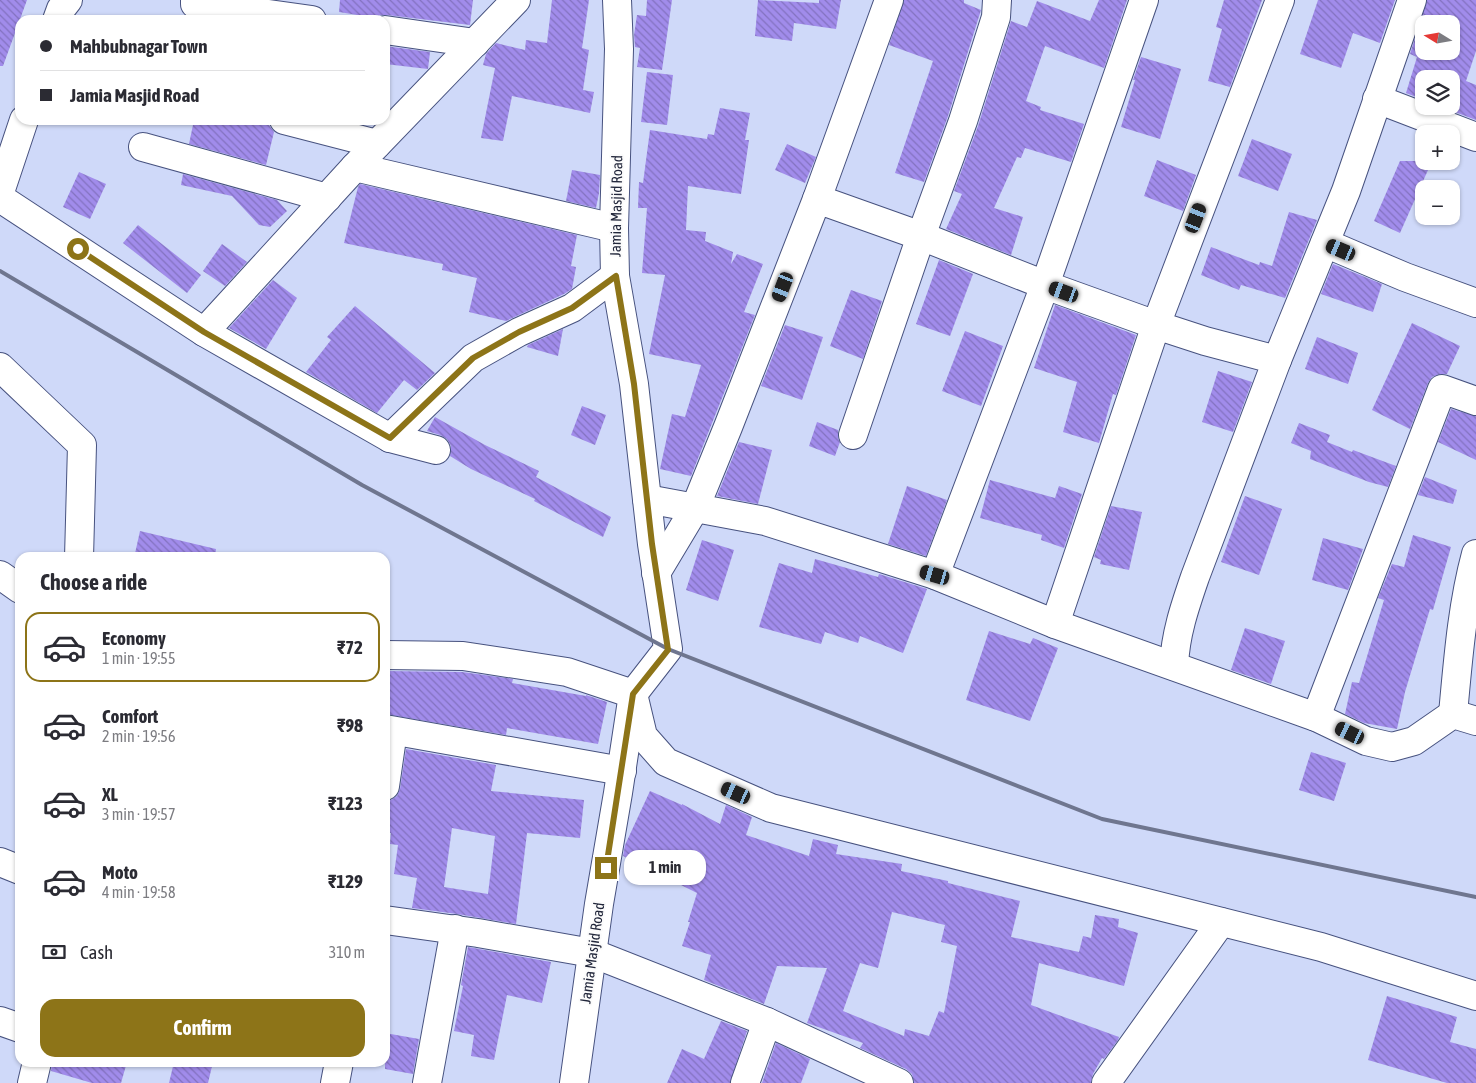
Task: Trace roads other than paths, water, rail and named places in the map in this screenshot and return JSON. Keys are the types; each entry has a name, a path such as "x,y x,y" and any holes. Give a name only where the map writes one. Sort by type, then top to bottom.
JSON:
{"street":[{"path":"59,15 68,0"},
{"path":"195,0 195,4 275,15"},
{"path":"204,332 355,167 516,0"},
{"name":"Jamia Masjid Road","path":"574,1083 592,953 633,694 668,650 656,572 634,384 616,276 614,228 620,49 617,0"},
{"path":"656,572 695,508 732,418 817,199 889,0"},
{"path":"853,435 921,236 963,121 996,17 997,0"},
{"path":"935,575 1046,285 1144,0"},
{"path":"1055,624 1156,325 1280,0"},
{"path":"1174,666 1175,647 1183,613 1277,360 1346,190 1412,0"},
{"path":"390,31 475,44"},
{"path":"1377,99 1476,137"},
{"path":"0,192 22,125"},
{"path":"304,125 378,144"},
{"path":"143,147 327,198"},
{"path":"355,167 614,228"},
{"path":"0,198 204,332 390,438 436,450"},
{"path":"817,199 921,236 1046,285 1156,325 1205,341 1277,360"},
{"path":"1325,243 1405,277 1476,303"},
{"path":"390,438 473,358 519,332 572,308 616,276"},
{"path":"0,367 82,445 79,552"},
{"path":"1316,717 1442,389 1476,401"},
{"path":"647,499 765,521 935,575 1055,624 1316,717 1366,741 1392,747 1414,741 1468,712 1468,589 1476,554"},
{"path":"0,576 15,586"},
{"path":"390,655 463,656 567,672 633,694 643,736 666,762 771,808 1321,947 1476,996"},
{"path":"390,730 622,771"},
{"path":"0,862 15,868"},
{"path":"390,921 592,953 767,1022 898,1083"},
{"path":"1106,1083 1221,922"},
{"path":"427,1083 455,930"},
{"path":"0,1021 15,1026"},
{"path":"745,1083 767,1022"},
{"path":"32,1083 36,1067"},
{"path":"335,1083 338,1067"}],"railway":[{"path":"0,271 362,485 668,649 1102,819 1476,897"}]}
